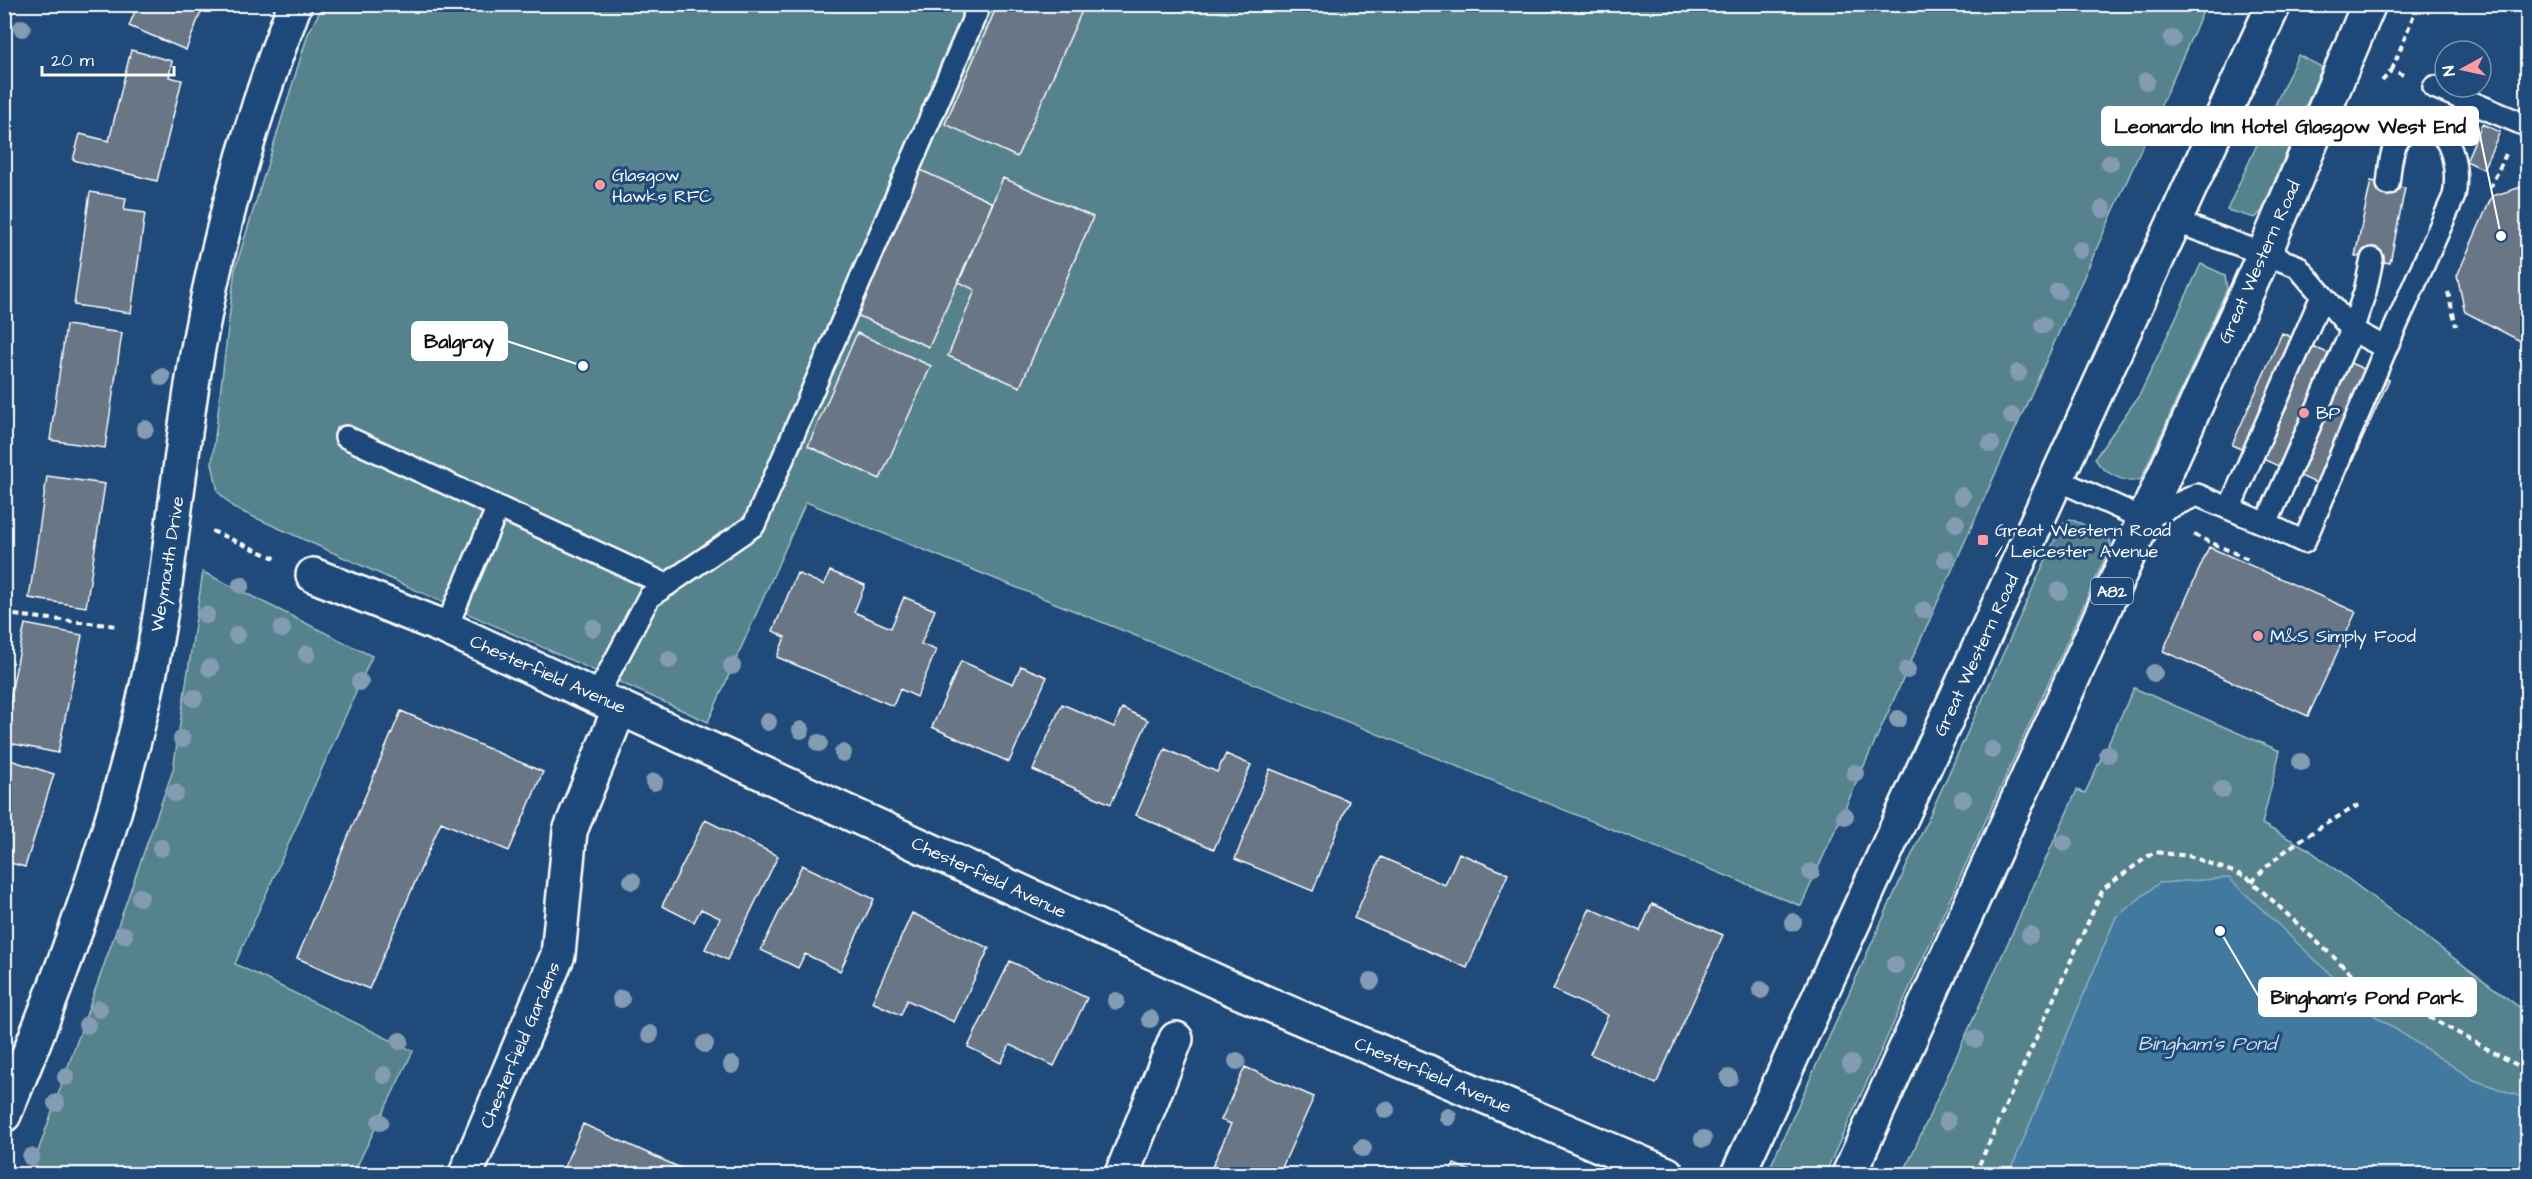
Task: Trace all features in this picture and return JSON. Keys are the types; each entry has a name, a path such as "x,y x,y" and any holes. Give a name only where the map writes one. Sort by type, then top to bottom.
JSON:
{"street":[{"name":"Weymouth Drive","path":"4,1115 59,976 114,816 143,703 157,630 200,340 228,207 275,56 295,4"},
{"name":"Great Western Road","path":"1738,1174 2274,4"},
{"name":"Great Western Road","path":"1849,1174 2265,252 2368,4"},
{"name":"Chesterfield Avenue","path":"313,575 446,628 1609,1164 1667,1174"},
{"name":"Chesterfield Gardens","path":"466,1174 558,955 570,831 608,702"},
{"path":"1122,1174 1176,1039"}],"lane":[{"path":"608,702 649,597 754,525 980,4"},
{"path":"2463,99 2528,126"},
{"path":"2056,479 2144,519 2197,495 2230,507 2304,542 2386,348 2454,196 2457,178 2451,150 2443,135 2428,127 2410,130 2400,137 2393,151 2388,184"},
{"path":"2174,221 2265,252 2297,266 2352,330 2386,348"},
{"path":"2266,524 2352,330 2365,292 2372,260"},
{"path":"2230,507 2322,296"},
{"path":"346,437 667,585"},
{"path":"446,628 498,507"}],"path":[{"path":"2392,70 2418,4"},
{"path":"174,515 313,575"},
{"path":"4,614 157,630"},
{"path":"2252,882 2265,867 2319,828 2362,803"},
{"path":"1975,1174 2103,890 2154,852 2189,856 2247,877 2355,977 2528,1071"}],"green space":[{"path":"323,5 2206,5 1801,906 806,502 708,722 234,508 218,492 212,463 235,269 308,34"},
{"path":"2298,55 2322,67 2262,211 2255,218 2227,210"},
{"path":"2201,264 2225,275 2227,289 2141,479 2129,481 2122,479 2109,473 2095,458 2140,394"},
{"path":"2070,519 2106,534 2111,542 2110,547 1825,1174 1767,1174 2062,524"},
{"path":"203,572 372,656 235,964 413,1051 353,1174 30,1174 173,770"},
{"path":"2134,688 2280,751 2262,824 2308,849 2527,1013 2527,1174 1903,1174 2077,790 2085,793"}],"water":[{"name":"Bingham's Pond","path":"2229,878 2372,1014 2474,1080 2527,1099 2527,1174 2009,1174 2116,917 2159,883"}],"building":[{"path":"138,4 204,4 186,50 129,26"},
{"path":"1007,4 1085,4 1017,157 945,124 997,6 1005,10"},
{"path":"131,50 172,61 169,77 182,80 157,181 73,160 80,134 109,141"},
{"path":"2482,124 2500,132 2483,169 2466,161"},
{"path":"916,168 993,203 929,347 852,313"},
{"path":"1003,178 1093,217 1020,387 948,356 975,290 959,282"},
{"path":"2371,181 2405,188 2390,263 2355,256"},
{"path":"2528,185 2528,345 2465,312 2457,276 2492,196"},
{"path":"90,192 126,198 124,210 145,213 131,313 74,305"},
{"path":"66,325 122,333 105,448 50,440"},
{"path":"857,333 931,366 880,479 808,446"},
{"path":"2282,333 2389,380 2338,493 2232,445"},
{"path":"47,476 105,484 86,607 29,598"},
{"name":"M&S Simply Food","path":"2209,547 2356,612 2308,716 2163,651"},
{"path":"830,571 865,585 854,612 891,628 904,597 935,610 921,644 936,650 917,697 900,689 893,706 777,657 785,637 773,631 797,573 824,585"},
{"path":"25,624 82,635 58,753 4,742 4,728"},
{"path":"961,661 1013,684 1021,666 1047,677 1009,762 932,727"},
{"path":"1062,704 1114,727 1122,708 1148,720 1111,804 1033,770"},
{"path":"401,711 543,772 509,851 441,822 369,989 297,958"},
{"path":"1165,749 1217,772 1226,754 1251,765 1214,849 1136,815"},
{"path":"4,758 54,774 25,867 4,861"},
{"path":"1270,769 1349,801 1313,891 1235,859"},
{"path":"705,820 778,856 727,960 705,949 720,918 701,909 694,922 662,906"},
{"path":"1459,853 1508,874 1467,968 1354,918 1381,857 1445,885"},
{"path":"802,865 874,899 840,971 805,954 798,968 761,950"},
{"path":"1652,904 1723,935 1656,1084 1590,1054 1608,1015 1553,990 1590,908 1640,931"},
{"path":"912,913 989,948 954,1022 907,1000 901,1015 872,1002"},
{"path":"1010,961 1087,998 1054,1066 1010,1045 1001,1063 968,1047"},
{"path":"1245,1067 1314,1097 1279,1174 1209,1174 1231,1124 1221,1120"},
{"path":"583,1124 694,1174 561,1174"},
{"path":"1454,1164 1478,1174 1449,1174"}],"place":[{"name":"Glasgow Hawks RFC","path":"600,185"},
{"name":"Leonardo Inn Hotel Glasgow West End","path":"2501,236"},
{"name":"Balgray","path":"583,366"},
{"name":"BP","path":"2304,413"},
{"name":"Great Western Road / Leicester Avenue","path":"1983,540"},
{"name":"M&S Simply Food","path":"2258,636"},
{"name":"Bingham's Pond Park","path":"2220,931"}]}
